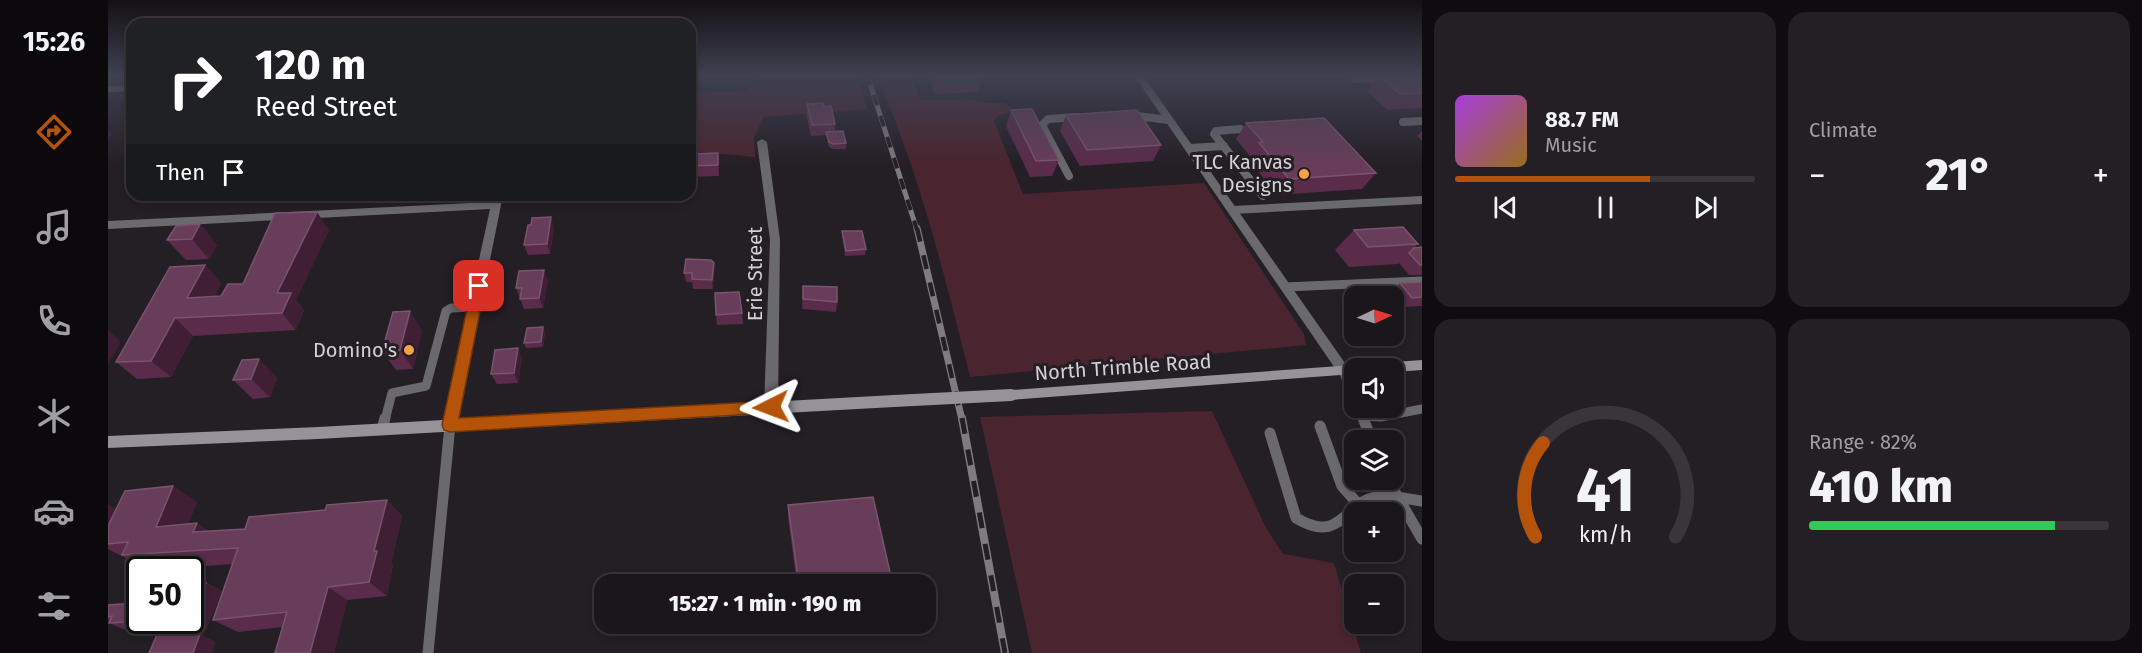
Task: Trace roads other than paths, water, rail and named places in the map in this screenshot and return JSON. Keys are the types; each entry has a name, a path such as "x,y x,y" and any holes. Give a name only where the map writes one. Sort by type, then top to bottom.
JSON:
{"main road":[{"path":"1404,366 1422,365"},
{"name":"North Trimble Road","path":"108,442 1011,395 1344,370"}],"street":[{"path":"1158,104 1285,287 1344,364"},
{"name":"Erie Street","path":"762,142 775,240 771,407"},
{"path":"108,225 481,201"},
{"path":"450,425 497,201"}],"lane":[{"path":"1120,115 1169,120"},
{"path":"1069,176 1042,125 1048,119 1089,117"},
{"path":"1403,122 1422,121"},
{"path":"1240,129 1214,132 1263,196"},
{"path":"1189,148 1224,146"},
{"path":"1233,210 1422,200"},
{"path":"1285,287 1422,281"},
{"path":"382,429 395,391 426,386 446,311 451,308 475,307"},
{"path":"1404,413 1422,409"},
{"path":"428,653 450,425"},
{"path":"1320,426 1342,486 1356,502"},
{"path":"1270,433 1296,518 1302,522 1331,527 1344,520"},
{"path":"1392,490 1394,497 1411,516 1422,538"},
{"path":"1365,502 1374,497 1422,501"}],"railway":[{"path":"877,104 917,230"},
{"path":"917,228 962,420"},
{"path":"962,418 1005,653"}],"place":[{"name":"TLC Kanvas Designs","path":"1304,174"},
{"name":"Domino's","path":"409,350"}]}
